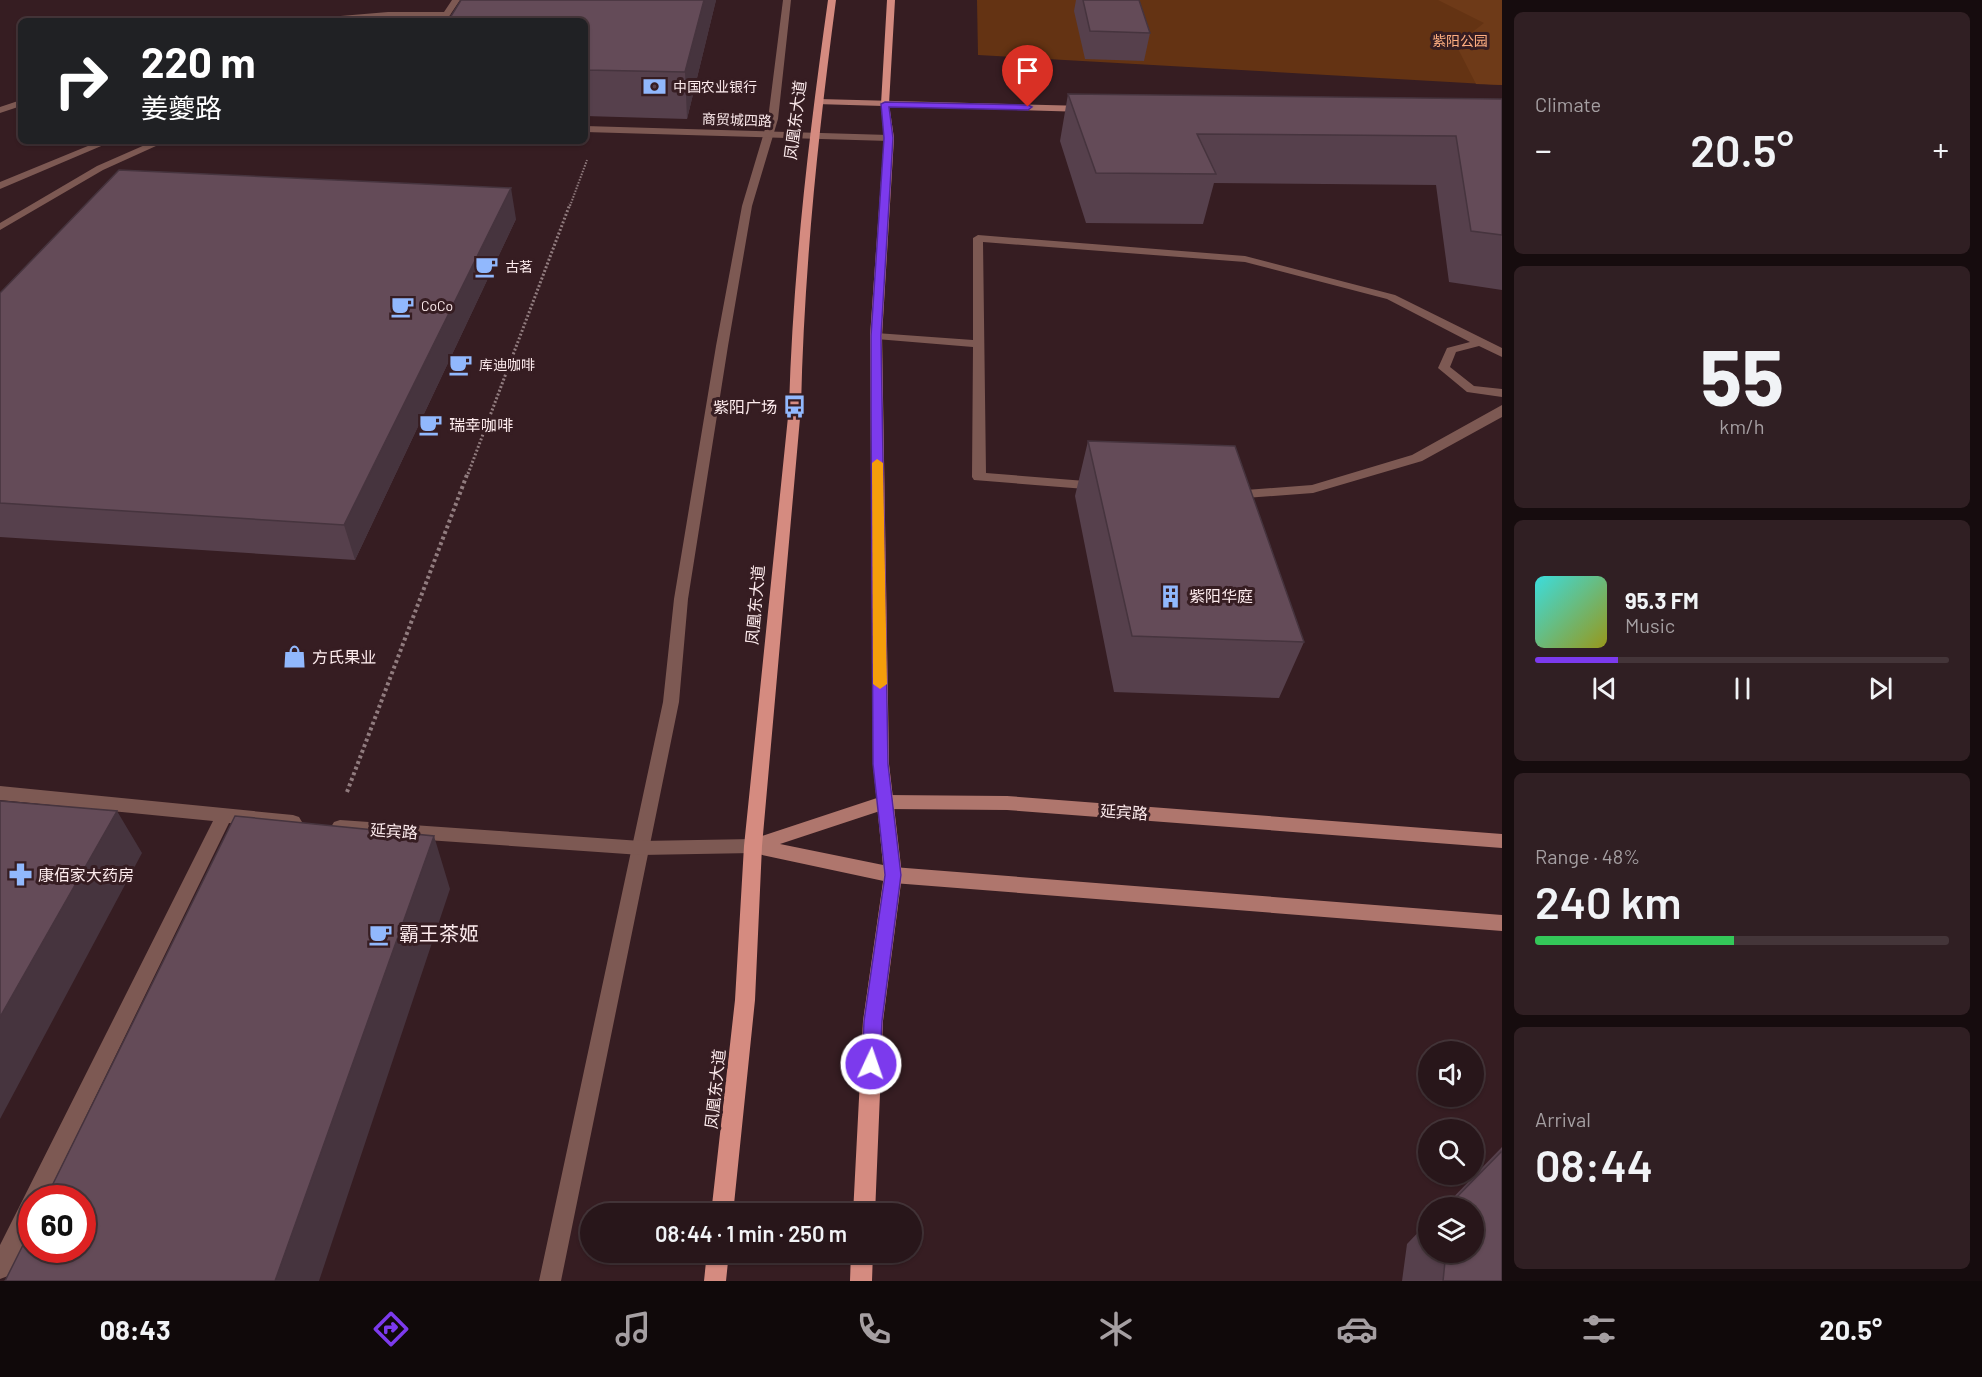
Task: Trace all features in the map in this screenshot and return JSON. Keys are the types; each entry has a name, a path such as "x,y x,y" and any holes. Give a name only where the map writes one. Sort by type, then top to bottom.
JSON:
{"main road":[{"name":"凤凰东大道","path":"723,1203 745,1000 753,846 795,407 797,336 813,136 832,0"},
{"path":"865,1203 873,1021 893,875 881,764 876,336 889,138 885,104 891,0"},
{"path":"715,1281 717,1263"},
{"path":"861,1281 862,1263"}],"street":[{"path":"341,18 388,14 445,17 456,0"},
{"path":"549,1281 671,702 681,599 722,346 747,206 773,118 788,0"},
{"path":"819,102 1099,110"},
{"path":"0,110 18,104"},
{"name":"商贸城四路","path":"588,129 889,138"},
{"path":"0,186 101,144"},
{"path":"0,227 100,168 155,144"},
{"path":"1107,487 979,477 978,237 1245,259 1391,297 1502,352"},
{"path":"876,336 978,344"},
{"path":"1482,342 1450,350 1444,368 1472,389 1502,393"},
{"path":"1223,495 1312,489 1417,458 1500,413 1502,409"},
{"name":"延宾路","path":"0,793 324,825 641,848 753,846 893,875 1502,923"},
{"name":"延宾路","path":"753,846 886,802 1007,803 1502,841"},
{"path":"41,1185 224,814"},
{"path":"0,1268 18,1233"}],"path":[{"path":"324,825 587,161 587,144"}],"green space":[{"name":"紫阳公园","path":"977,0 1502,0 1502,85 978,55"}],"shaded area":[{"path":"1438,0 1502,0 1502,85 1476,84 1456,45 1484,23"}],"building":[{"path":"461,0 704,0 685,72 588,70 588,18 450,18"},
{"path":"1083,0 1139,0 1150,33 1090,31"},
{"path":"1068,94 1502,99 1502,235 1471,231 1456,136 1197,134 1216,174 1096,173"},
{"path":"119,170 511,188 344,525 0,503 0,293"},
{"path":"1088,441 1235,446 1304,642 1132,636"},
{"path":"0,801 117,811 0,1017"},
{"path":"235,816 434,836 275,1281 5,1281 18,1255 18,1263 96,1263 96,1185 52,1185"},
{"path":"1502,1151 1502,1281 1443,1281 1445,1263 1484,1263 1484,1197 1457,1197 1469,1185 1484,1185 1484,1169"}],"slow traffic":[{"path":"877,463 880,684"}],"place":[{"name":"中国农业银行","path":"655,87"},
{"name":"古茗","path":"487,267"},
{"name":"CoCo","path":"403,306"},
{"name":"库迪咖啡","path":"461,365"},
{"name":"紫阳广场","path":"795,407"},
{"name":"瑞幸咖啡","path":"431,425"},
{"name":"紫阳华庭","path":"1171,596"},
{"name":"方氏果业","path":"294,657"},
{"name":"康佰家大药房","path":"20,875"},
{"name":"霸王茶姬","path":"381,934"}],"route":[{"path":"871,1064 873,1021 893,875 881,764 876,336 889,138 885,104 1028,107"}]}
